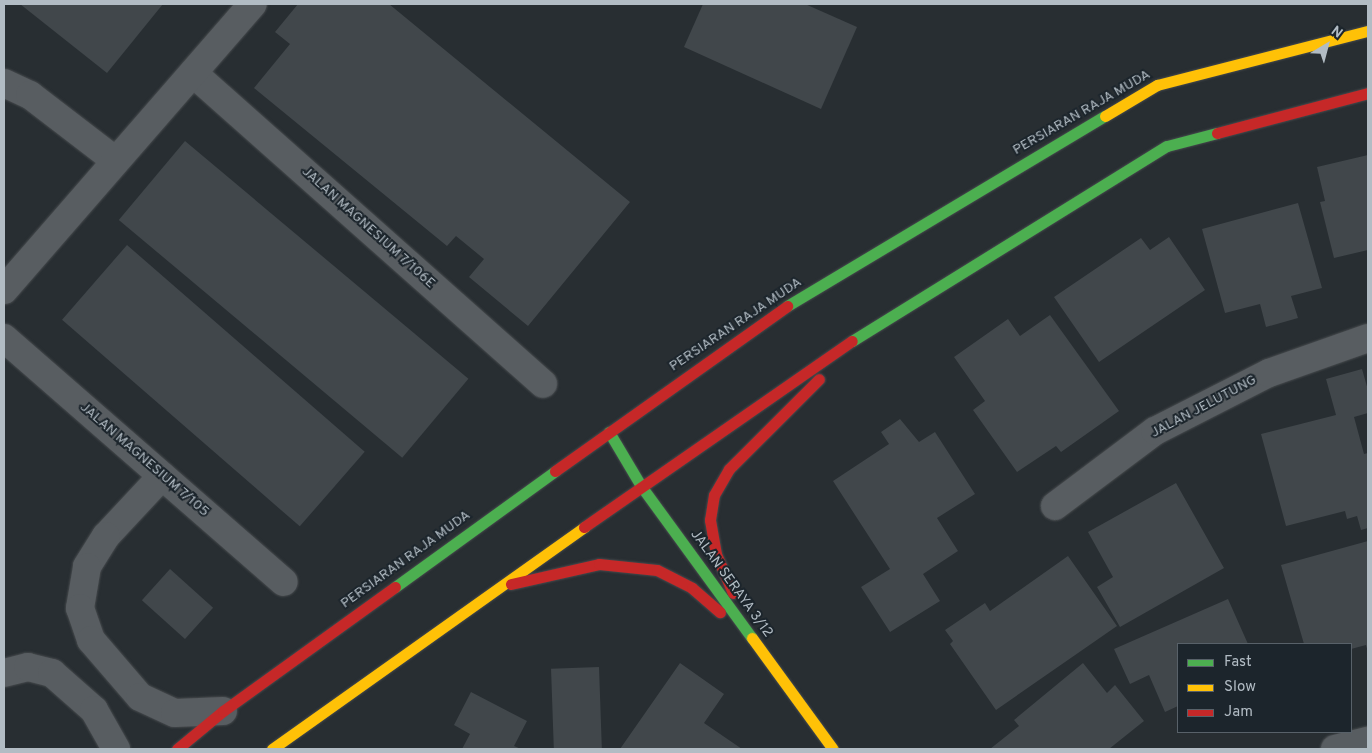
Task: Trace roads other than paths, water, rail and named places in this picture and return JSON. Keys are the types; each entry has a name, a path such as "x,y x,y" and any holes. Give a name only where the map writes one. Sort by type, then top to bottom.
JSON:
{"main road":[{"name":"PERSIARAN RAJA MUDA","path":"177,749 223,711 760,323 1157,85 1368,31"},
{"path":"272,749 641,486 872,327 1166,146 1368,93"},
{"path":"753,640 716,554 710,520 714,495 729,469 872,327"},
{"name":"JALAN SERAYA 3/12","path":"609,432 641,486 833,749"},
{"path":"499,587 599,564 657,570 692,588 753,640"}],"street":[{"path":"4,290 253,4"},
{"name":"JALAN MAGNESIUM 7/106E","path":"193,73 543,384"},
{"path":"4,83 30,95 116,161"},
{"name":"JALAN MAGNESIUM 7/105","path":"4,338 284,582"},
{"name":"JALAN JELUTUNG","path":"1055,506 1155,431 1269,373 1368,338"},
{"path":"162,476 106,536 88,566 80,608 91,640 140,697 175,713 223,711"},
{"path":"4,673 28,667 52,673 94,710 116,749"},
{"path":"1335,749 1368,741"}]}
